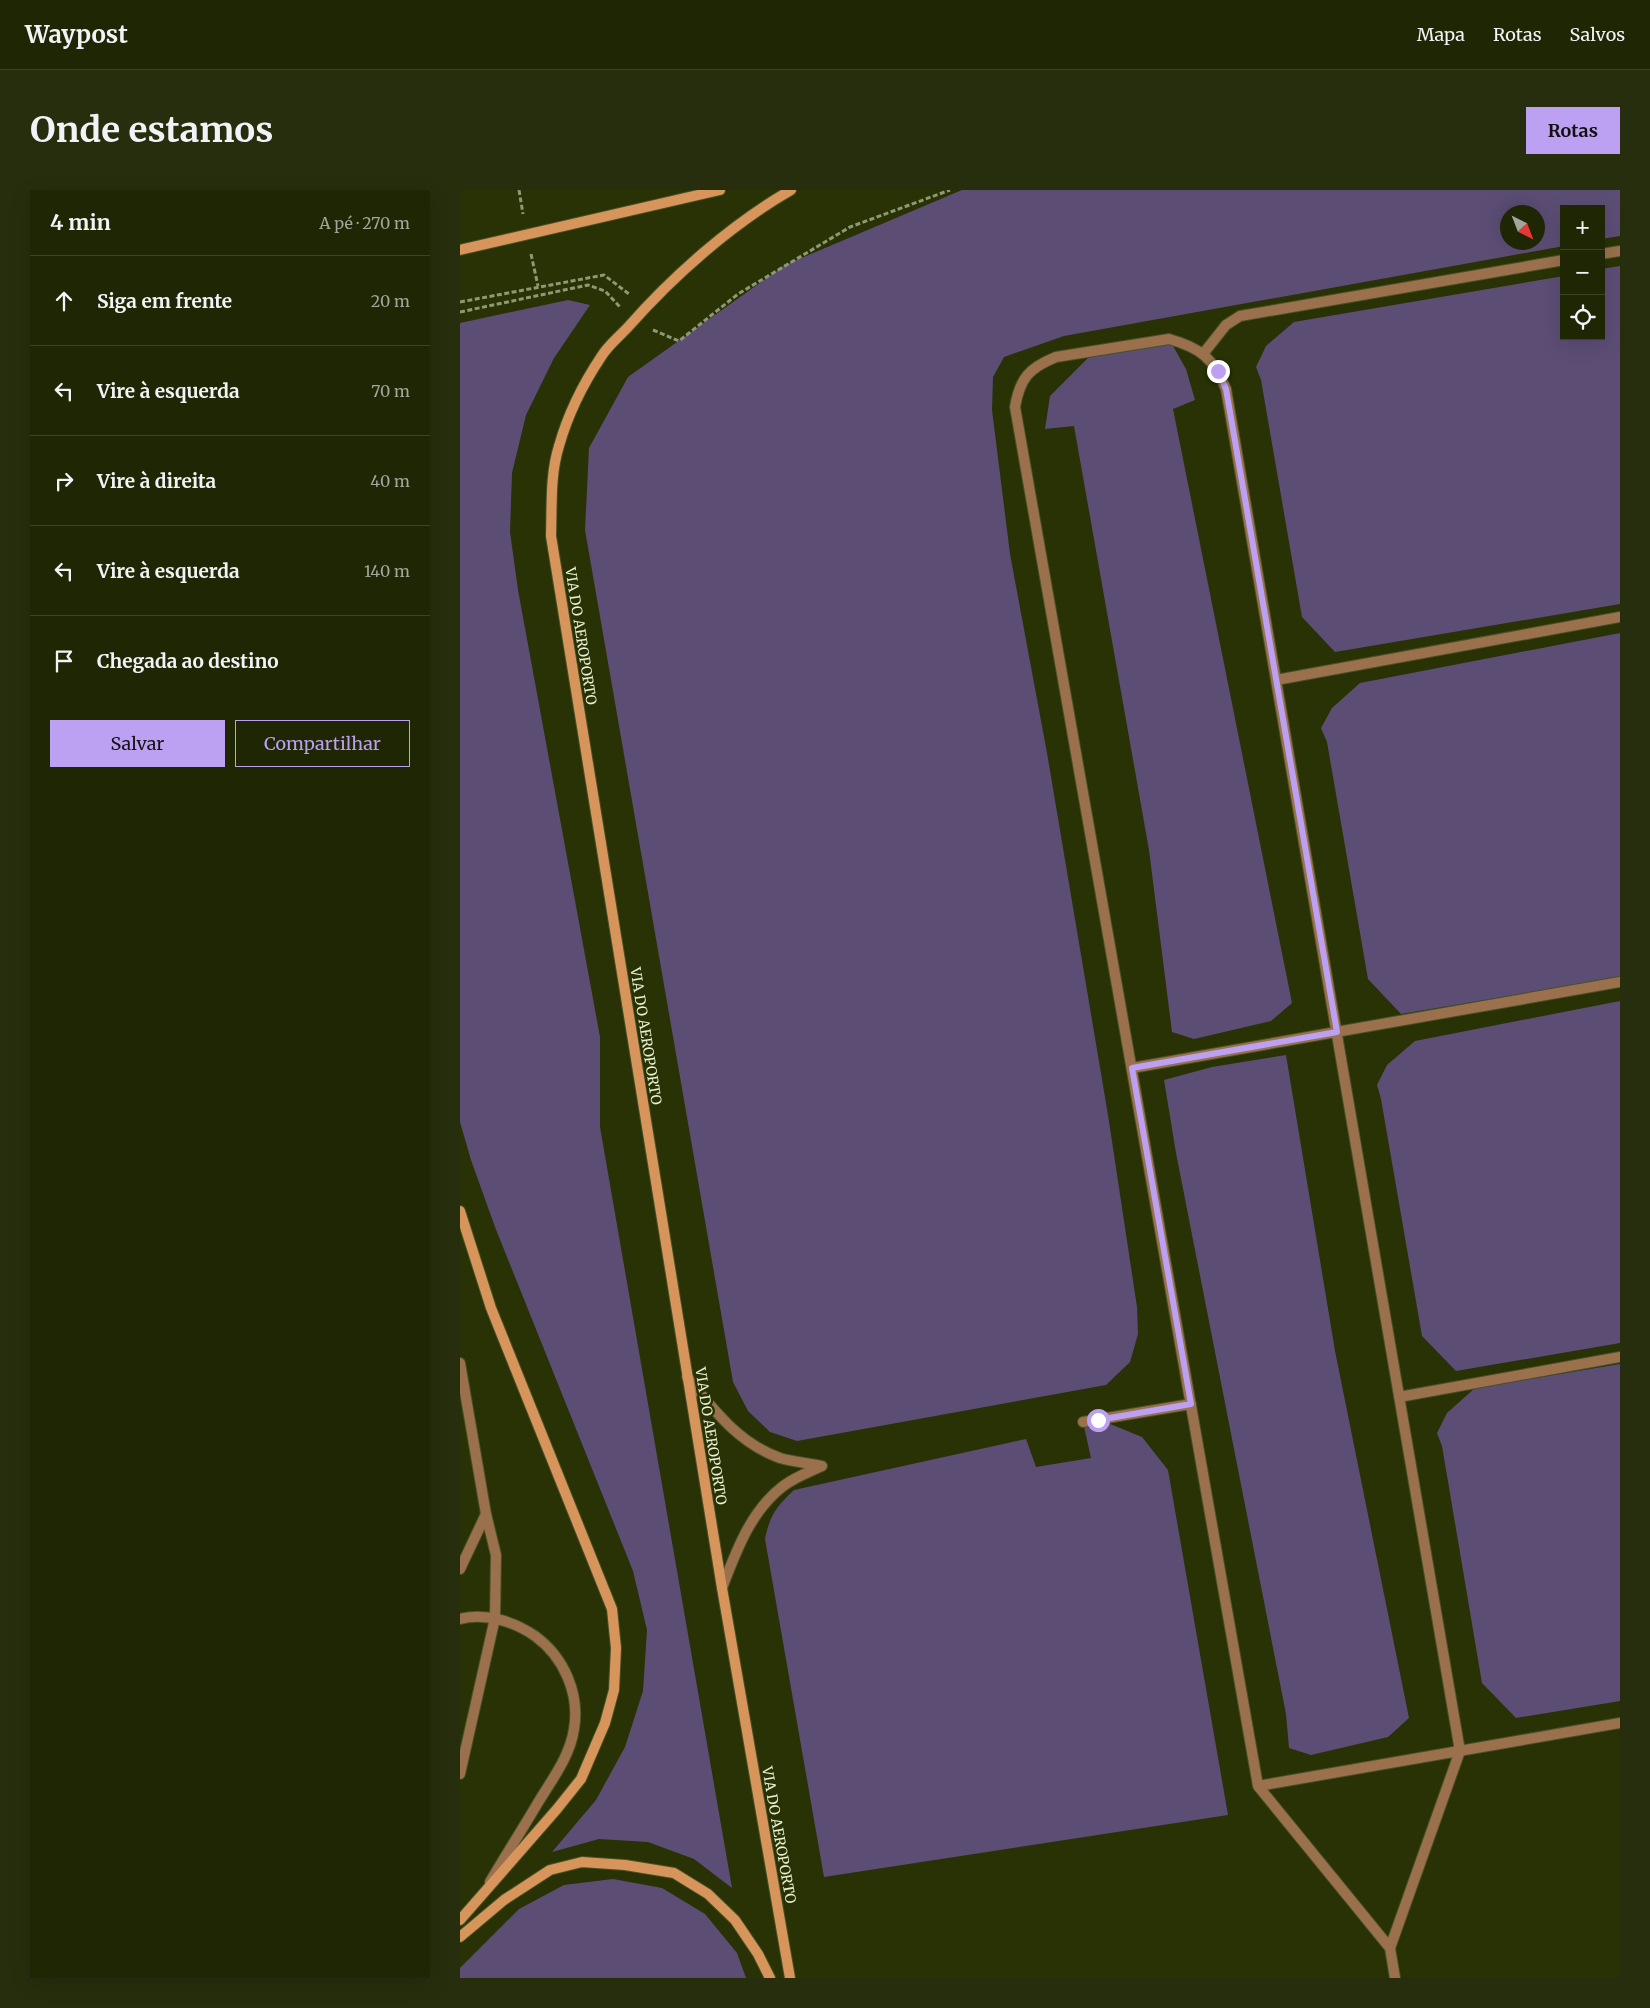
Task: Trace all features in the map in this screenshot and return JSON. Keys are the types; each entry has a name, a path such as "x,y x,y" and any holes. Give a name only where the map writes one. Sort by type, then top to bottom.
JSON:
{"street":[{"path":"460,250 720,190"},
{"name":"VIA DO AEROPORTO","path":"790,1978 687,1377 551,536 553,487 558,447 575,402 602,355 646,307 715,243 768,203 791,190"},
{"path":"460,1211 490,1308 612,1609 616,1648 614,1690 605,1723 581,1779 460,1920"},
{"path":"460,1937 504,1900 550,1870 582,1862 625,1864 674,1873 708,1894 735,1920 758,1954 770,1978"}],"lane":[{"path":"1605,253 1620,251"},
{"path":"1203,354 1215,336 1226,325 1240,316 1560,261"},
{"path":"1390,1948 1258,1786 1015,407 1018,390 1026,375 1040,364 1056,357 1168,339 1188,344 1203,354 1218,371 1226,389 1460,1751 1390,1948 1395,1978"},
{"path":"1276,680 1620,617"},
{"path":"1132,1068 1620,982"},
{"path":"1399,1396 1620,1358"},
{"path":"460,1363 486,1514 496,1555 495,1618 460,1774"},
{"path":"687,1377 723,1421 749,1441 780,1458 822,1466 782,1486 762,1507 741,1541 722,1588"},
{"path":"1083,1422 1191,1404"},
{"path":"460,1569 486,1514"},
{"path":"460,1619 495,1618 523,1628 548,1645 566,1670 574,1699 574,1729 565,1758 482,1896"},
{"path":"1258,1786 1620,1723"}],"path":[{"path":"460,302 604,274 646,307"}],"shaded area":[{"path":"962,190 1620,190 1620,236 1605,238 1605,205 1560,205 1560,247 1545,249 1545,205 1500,205 1500,250 1542,250 1064,336 1004,357 993,377 992,410 1010,554 1047,753 1108,1115 1137,1307 1138,1334 1130,1362 1106,1385 797,1441 770,1432 748,1411 733,1382 585,530 589,448 628,377 785,265"},
{"path":"1620,266 1620,604 1335,652 1302,617 1261,380 1256,367 1266,346 1294,322 1560,277 1560,340 1605,340 1605,268"},
{"path":"568,300 590,305 554,358 526,415 512,473 510,532 518,590 600,1037 600,1127 732,1888 694,1859 648,1842 599,1839 552,1852 596,1800 625,1747 643,1691 647,1630 633,1571 495,1227 471,1160 460,1122 460,323"},
{"path":"1169,339 1186,369 1195,400 1173,409 1292,1003 1271,1021 1194,1039 1172,1032 1149,850 1074,426 1045,429 1050,396 1095,351"},
{"path":"1620,633 1620,977 1401,1014 1368,979 1327,742 1321,728 1332,708 1360,683"},
{"path":"1620,1001 1620,1343 1456,1371 1422,1336 1377,1085 1387,1065 1415,1041"},
{"path":"1286,1055 1335,1351 1409,1718 1388,1737 1311,1755 1289,1748 1286,1714 1176,1153 1164,1080 1212,1067"},
{"path":"1620,1364 1620,1701 1516,1718 1482,1683 1442,1446 1437,1433 1447,1413 1475,1388"},
{"path":"1098,1419 1142,1437 1168,1470 1228,1815 824,1877 765,1539 775,1512 794,1490 1026,1439 1036,1467 1091,1458 1083,1422"},
{"path":"613,1879 662,1888 705,1914 737,1953 746,1978 460,1978 460,1968 519,1909 564,1885"}],"route":[{"path":"1098,1420 1191,1404 1132,1068 1337,1032 1226,389 1218,371"}]}
